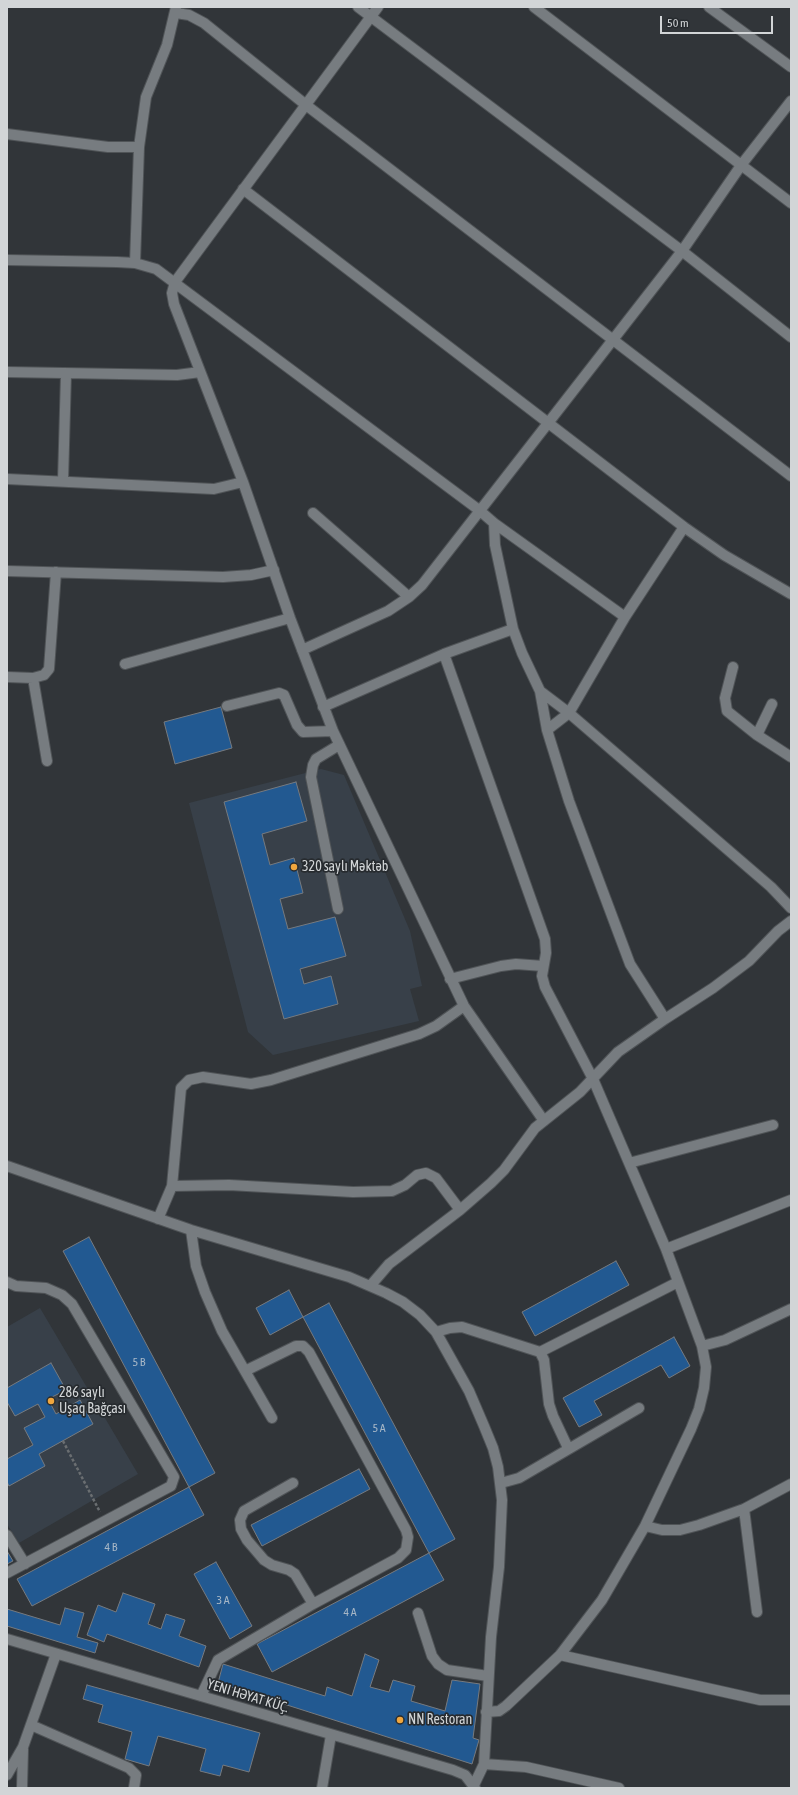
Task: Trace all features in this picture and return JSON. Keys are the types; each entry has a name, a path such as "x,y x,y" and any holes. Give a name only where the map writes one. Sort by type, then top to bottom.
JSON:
{"street":[{"path":"358,7 682,251 791,337"},
{"path":"378,7 176,282 172,293 174,304 243,482 290,618 333,732 464,1006 544,1121"},
{"path":"534,7 742,164 791,203"},
{"path":"710,7 791,67"},
{"path":"135,263 139,147 146,97 167,45 176,10 204,23 306,105 791,476"},
{"path":"302,650 388,611 409,597 422,585 682,251 742,164 791,101"},
{"path":"7,134 108,147 139,147"},
{"path":"243,189 684,527 724,555 791,594"},
{"path":"7,260 135,263 156,269 176,282 479,510 494,523 624,617"},
{"path":"7,372 177,375 200,372"},
{"path":"63,480 66,374"},
{"path":"7,479 63,480 214,488 243,482"},
{"path":"313,513 409,597"},
{"path":"494,523 494,545 513,629 522,653 540,691 547,730 569,801 630,964 665,1019"},
{"path":"547,730 569,713 624,617 684,527"},
{"path":"7,571 223,577 251,575 274,570"},
{"path":"7,677 33,678 44,675 49,669 56,572"},
{"path":"125,664 290,618"},
{"path":"323,707 444,654 513,629"},
{"path":"444,654 545,939 546,952 542,976 545,987 593,1079 666,1249 702,1346 706,1367 704,1388 698,1409 658,1501 602,1600 560,1655 506,1706 499,1711 486,1712"},
{"path":"733,667 725,698 727,711 757,735 791,757"},
{"path":"33,678 47,761"},
{"path":"540,691 569,713 771,887 791,908"},
{"path":"227,706 279,693 284,695 297,725 303,732 333,732"},
{"path":"757,735 772,704"},
{"path":"338,909 311,777 313,765 316,759 339,745"},
{"path":"371,1285 388,1264 460,1210 504,1170 535,1128 564,1106 593,1079 618,1052 713,988 749,961 778,931 791,921"},
{"path":"450,979 501,966 516,964 543,966"},
{"path":"158,1219 172,1186 181,1088 189,1080 203,1077 251,1084 271,1080 419,1034 436,1026 464,1006"},
{"path":"629,1163 773,1125"},
{"path":"7,1166 191,1230 311,1264 371,1285 403,1302 420,1315 436,1332 460,1374 484,1426 493,1448 501,1483 502,1500 499,1567 490,1637 484,1764 475,1786"},
{"path":"172,1186 229,1185 353,1192 392,1192 405,1185 417,1175 426,1173 436,1178 460,1210"},
{"path":"666,1249 791,1200"},
{"path":"191,1230 196,1266 205,1292 222,1331 272,1418"},
{"path":"7,1282 16,1286 46,1288 62,1295 72,1304 174,1477 171,1486 7,1573"},
{"path":"436,1332 450,1328 462,1327 540,1352 678,1282"},
{"path":"702,1346 725,1340 791,1309"},
{"path":"201,1696 218,1660 313,1604 398,1558 406,1550 408,1537 406,1530 309,1352 303,1346 296,1346 245,1371"},
{"path":"540,1352 544,1360 549,1404 568,1448"},
{"path":"501,1483 519,1478 568,1448 639,1408"},
{"path":"293,1483 244,1511 240,1520 241,1529 247,1540 264,1560 272,1565 289,1570 295,1574 313,1604"},
{"path":"645,1526 662,1530 680,1530 744,1509 791,1484"},
{"path":"744,1509 757,1612"},
{"path":"7,1535 25,1564"},
{"path":"418,1613 432,1656 438,1664 447,1670 488,1676"},
{"name":"YENI HƏYAT KÜÇ.","path":"7,1639 453,1770 465,1776 475,1786"},
{"path":"7,1775 24,1747 56,1654"},
{"path":"560,1655 760,1700 791,1700"},
{"path":"31,1725 129,1768 136,1774 134,1788"},
{"path":"322,1788 331,1735"},
{"path":"22,1788 24,1747"},
{"path":"484,1764 526,1767 619,1788"}],"path":[{"path":"63,1441 104,1521"}],"shaded area":[{"name":"320 saylı Məktəb","path":"321,769 344,775 410,931 422,986 410,989 419,1021 273,1055 248,1032 189,803"},
{"name":"286 saylı Uşaq Bağçası","path":"40,1308 138,1474 19,1543 7,1524 7,1327"}],"building":[{"path":"221,707 232,748 175,764 164,722"},
{"path":"296,782 307,821 262,834 270,865 294,858 303,893 280,899 288,929 335,917 346,956 300,969 304,984 331,976 338,1004 284,1019 224,802"},
{"path":"89,1237 215,1473 189,1487 63,1251"},
{"path":"616,1261 629,1285 535,1336 522,1312"},
{"path":"289,1290 303,1317 270,1335 256,1308"},
{"path":"329,1303 455,1539 429,1553 303,1317"},
{"path":"674,1337 690,1366 669,1378 661,1365 594,1401 602,1415 579,1427 563,1398"},
{"path":"51,1363 66,1390 48,1399 56,1414 80,1400 93,1424 39,1454 45,1466 9,1486 7,1482 7,1459 33,1445 24,1428 45,1417 38,1404 15,1416 7,1402 7,1388"},
{"path":"359,1469 370,1489 262,1546 251,1525"},
{"path":"189,1487 204,1515 32,1606 17,1579"},
{"path":"7,1551 13,1561 7,1564"},
{"path":"429,1553 444,1580 272,1672 257,1644"},
{"path":"216,1562 252,1626 230,1639 194,1574"},
{"path":"123,1593 155,1604 148,1624 161,1629 166,1614 185,1620 179,1636 206,1646 199,1667 107,1634 104,1642 87,1635 98,1605 116,1612"},
{"path":"65,1608 84,1613 77,1637 98,1643 95,1653 7,1626 7,1609 60,1625"},
{"path":"365,1654 379,1660 370,1687 389,1692 393,1680 415,1686 411,1701 445,1711 452,1680 480,1684 473,1738 479,1740 472,1764 218,1683 223,1664 325,1696 327,1687 352,1696"},
{"path":"87,1685 260,1733 249,1772 223,1765 220,1776 200,1771 206,1749 158,1736 149,1766 125,1759 132,1732 98,1722 103,1705 83,1699"}],"place":[{"name":"320 saylı Məktəb","path":"294,867"},
{"name":"286 saylı Uşaq Bağçası","path":"51,1401"},
{"name":"NN Restoran","path":"400,1720"}]}
